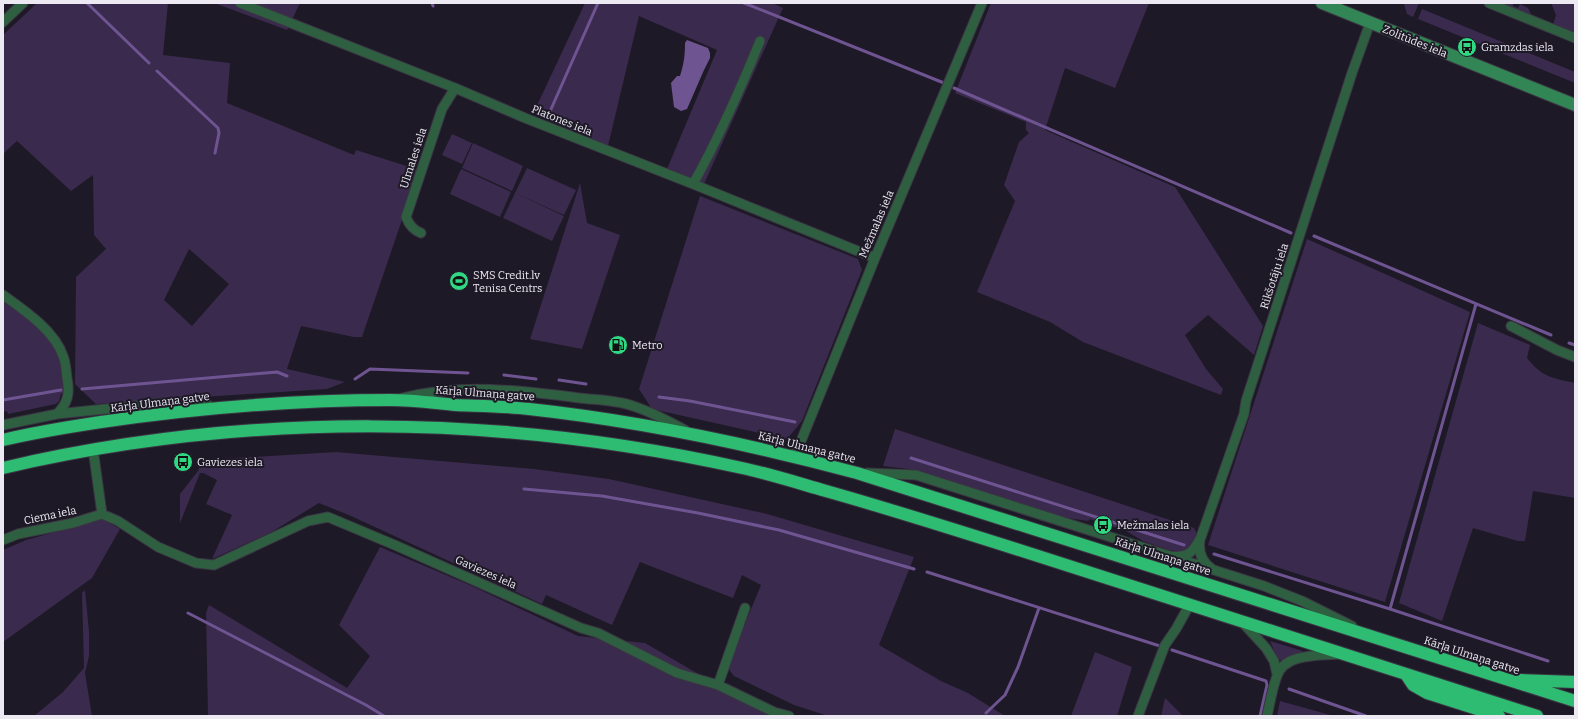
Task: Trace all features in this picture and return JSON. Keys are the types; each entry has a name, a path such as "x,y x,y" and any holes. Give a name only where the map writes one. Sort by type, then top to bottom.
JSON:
{"highway":[{"name":"Kārļa Ulmaņa gatve","path":"3,440 36,432 136,417 227,407 311,402 393,400 526,408 690,433 795,456 857,473 1575,701"},
{"path":"3,468 52,456 94,449 200,435 308,426 453,428 532,434 595,442 744,468 872,504 1190,604 1406,675 1537,716"},
{"path":"1406,675 1413,685 1427,693 1499,716"},
{"path":"1507,680 1575,682"}],"street":[{"path":"3,22 23,3"},
{"name":"Platones iela","path":"240,3 455,88 525,118 875,258"},
{"name":"Mežmalas iela","path":"795,456 875,258 982,3"},
{"name":"Zolitūdes iela","path":"1322,3 1345,7 1370,23 1575,106"},
{"path":"1489,3 1575,38"},
{"name":"Rikšotāju iela","path":"1201,537 1244,414 1246,401 1352,73 1370,23"},
{"path":"693,184 711,152 738,95 760,41"},
{"name":"Ulmales iela","path":"421,233 416,231 409,224 406,217 442,109 455,88"},
{"path":"3,295 44,327 55,339 63,356 69,387 68,395 63,408 57,414"},
{"path":"1511,326 1557,350 1575,357"},
{"path":"393,400 424,392 475,388 529,392 632,405 660,416 690,433"},
{"path":"3,425 57,414 177,402 227,407"},
{"path":"94,449 102,514"},
{"path":"857,473 916,475 1264,586 1302,601 1370,635"},
{"name":"Ciema iela","path":"3,540 18,534 73,523 102,514"},
{"name":"Gaviezes iela","path":"102,514 118,521 158,547 196,563 214,565 308,521 328,517 404,549 581,628 598,633 677,673 718,685 774,712 790,716"},
{"path":"1168,556 1179,557 1189,555 1201,537"},
{"path":"1201,537 1199,546 1202,557 1207,565 1215,571"},
{"path":"1138,716 1165,645 1190,604"},
{"path":"718,685 746,608"},
{"path":"1240,621 1266,648 1274,661 1277,674"},
{"path":"1267,716 1277,674 1284,665 1298,658 1344,654"}],"shaded area":[{"path":"37,3 168,3 163,55 230,63 227,103 354,155 356,150 419,170 362,337 354,337 301,326 287,369 345,382 327,389 96,404 75,384 76,277 106,249 94,235 93,175 71,191 17,141 3,154 3,35","holes":["189,249 229,284 192,326 164,300"]},
{"path":"214,3 300,3 287,30"},
{"path":"585,3 772,3 783,8 704,184 667,169 717,50 639,16 608,146 533,114"},
{"path":"991,3 1149,3 1115,88 1065,68 1045,130 1175,187 1263,326 1254,355 1208,315 1185,335 1206,369 1223,389 1221,395 1083,342 1050,322 977,292 1015,201 1004,185 1019,142 1029,133 1026,130 1026,122 955,93"},
{"path":"1419,3 1413,17 1407,14 1404,4"},
{"path":"1513,3 1513,6 1518,8 1520,4 1528,8 1532,16 1503,4"},
{"path":"1551,3 1575,3 1575,33 1553,25 1556,15"},
{"path":"1422,9 1575,72 1575,83 1418,19"},
{"path":"687,40 708,48 710,58 687,109 681,111 674,107 671,83 677,76 680,76 684,60 685,43"},
{"path":"452,134 472,143 462,164 442,155"},
{"path":"473,143 523,166 512,191 462,168"},
{"path":"527,168 576,190 564,215 515,193"},
{"path":"461,169 511,192 500,217 450,194"},
{"path":"580,183 587,223 620,235 582,349 530,339"},
{"path":"515,193 564,216 552,241 503,218"},
{"path":"700,196 858,259 862,270 802,421 787,439 652,409 639,389"},
{"path":"1307,239 1470,312 1385,602 1208,545"},
{"path":"3,301 39,326 53,343 61,368 64,393 61,394 59,401 56,404 8,414 7,411 3,412"},
{"path":"1478,323 1530,345 1527,358 1532,364 1548,376 1575,383 1575,498 1533,491 1525,541 1518,541 1473,528 1442,621 1399,603"},
{"path":"895,429 1194,528 1197,534 1188,551 1181,552 1169,550 1143,541 1126,531 1090,519 1088,521 1061,517 916,470 883,466"},
{"path":"336,452 534,469 609,479 767,514 914,557 879,645 941,681 968,693 1005,716 828,716 794,705 734,676 727,667 761,585 742,575 733,598 640,562 612,625 546,595 542,604 351,516 319,503 270,533 212,559 232,515 206,504 217,480 203,473 200,473 180,523 180,494 198,471 202,460"},
{"path":"102,519 120,529 92,578 3,642 3,550 26,540"},
{"path":"380,547 472,586 578,636 645,643 771,716 208,716 206,613 209,605 347,688 370,656 339,625"},
{"path":"85,590 89,632 89,656 85,673 92,716 34,716 63,692 84,668 82,593"},
{"path":"1270,641 1303,651 1282,661 1278,659"},
{"path":"1095,652 1132,667 1117,716 1071,716"},
{"path":"1165,698 1183,716 1161,716"},
{"path":"1280,701 1334,716 1277,716"}],"waterway":[{"path":"87,3 149,63"},
{"path":"548,116 598,3"},
{"path":"744,3 944,83"},
{"path":"157,71 218,128 219,133 215,153"},
{"path":"954,88 1291,233"},
{"path":"1314,236 1551,335"},
{"path":"1390,609 1476,304"},
{"path":"1569,343 1575,345"},
{"path":"355,379 370,369 468,373"},
{"path":"82,389 277,372 287,376"},
{"path":"504,375 536,379"},
{"path":"559,380 586,384"},
{"path":"3,400 61,390"},
{"path":"659,397 690,401 795,422"},
{"path":"911,458 1184,545"},
{"path":"524,489 602,496 698,513 779,530 914,569"},
{"path":"1214,554 1390,609 1548,661"},
{"path":"927,572 1163,647"},
{"path":"986,713 1005,695 1018,667 1039,608"},
{"path":"188,613 366,705 384,716"},
{"path":"1172,650 1266,681 1267,685 1260,716"},
{"path":"1289,689 1366,716"}],"place":[{"name":"Gramzdas iela","path":"1467,47"},
{"name":"SMS Credit.lv Tenisa Centrs","path":"459,281"},
{"name":"Metro","path":"618,345"},
{"name":"Gaviezes iela","path":"183,462"},
{"name":"Mežmalas iela","path":"1103,525"}]}
